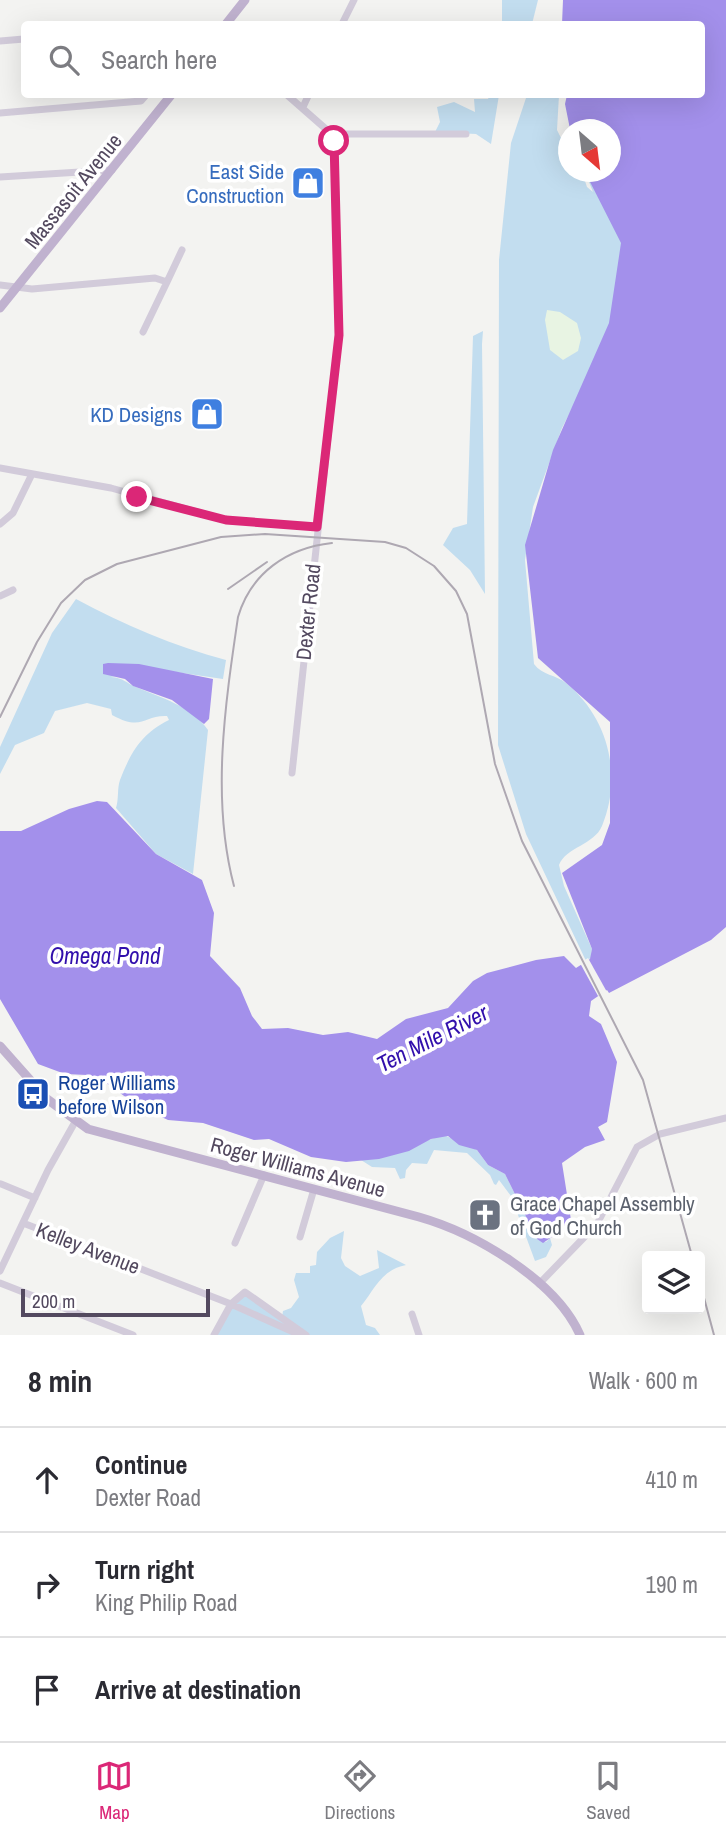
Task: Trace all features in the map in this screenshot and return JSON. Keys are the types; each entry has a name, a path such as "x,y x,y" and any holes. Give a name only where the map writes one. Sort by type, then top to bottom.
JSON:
{"main road":[{"path":"228,21 244,2"},
{"name":"Massasoit Avenue","path":"0,308 170,98"},
{"name":"Roger Williams Avenue","path":"0,1046 34,1086 75,1122 99,1133 444,1224 491,1250 538,1284 564,1308 580,1335"}],"street":[{"path":"344,21 354,0"},
{"path":"0,41 21,39"},
{"path":"0,113 141,101 145,98"},
{"path":"291,98 331,134 466,134"},
{"path":"303,107 307,98"},
{"name":"Dexter Road","path":"292,773 339,335 336,190 331,134"},
{"path":"0,177 112,170"},
{"path":"143,332 182,250"},
{"path":"0,285 32,289 155,278 167,282"},
{"path":"0,468 112,488 226,520 317,527"},
{"path":"0,524 13,513 32,474"},
{"path":"0,596 13,590"},
{"path":"538,1284 597,1224 637,1147 660,1134 726,1118"},
{"path":"0,1271 75,1122"},
{"path":"235,1243 264,1175"},
{"path":"1,1184 35,1198"},
{"path":"300,1237 314,1189"},
{"name":"Kelley Avenue","path":"23,1223 231,1304 300,1335"},
{"path":"0,1283 133,1335"},
{"name":"Kelley Avenue","path":"231,1304 245,1292 306,1335"},
{"path":"214,1335 231,1304"},
{"path":"412,1314 419,1335"}],"shaded area":[{"path":"502,0 538,0 533,21 502,21"},
{"path":"499,98 491,144 476,134 435,132 440,122 437,107 454,102 475,112 474,99"},
{"path":"526,98 559,98 558,182 585,182 593,192 589,182 613,182 640,274 562,428 533,507 525,560 534,664 566,683 592,713 608,748 611,767 608,807 602,826 593,838 568,854 559,865 564,886 592,949 591,958 586,961 526,834 498,745 499,260 511,143"},
{"path":"483,331 485,594 470,570 443,545 453,528 467,524 473,336"},
{"path":"76,599 149,634 226,660 223,679 155,669 111,677 185,709 208,730 193,874 156,854 116,808 120,780 128,761 151,731 169,720 167,716 137,723 130,722 112,715 111,709 87,703 55,711 44,733 15,745 0,774 0,747 52,633"},
{"path":"444,1135 477,1150 488,1165 505,1174 537,1239 546,1242 550,1238 552,1245 546,1257 535,1261 511,1196 499,1180 494,1184 490,1175 467,1153 434,1150 427,1164 412,1163 406,1170 405,1178 400,1179 395,1168 372,1167 361,1160 394,1153"},
{"path":"344,1231 341,1258 345,1266 360,1276 379,1268 377,1250 406,1265 384,1276 361,1306 366,1325 375,1328 380,1335 212,1335 231,1306 245,1293 282,1317 283,1311 291,1308 299,1297 294,1280 296,1273 310,1273 310,1266 316,1265 317,1252 330,1238"}],"sand":[{"path":"547,310 560,312 577,323 581,338 578,351 563,360 550,350 545,320"}],"water":[{"path":"563,0 726,0 726,927 711,940 609,993 607,990 591,1001 589,1016 601,1024 617,1062 607,1122 598,1127 605,1140 585,1147 562,1163 571,1220 565,1228 543,1243 537,1239 505,1174 488,1165 477,1150 459,1145 448,1136 431,1139 409,1151 379,1159 346,1162 311,1157 269,1139 254,1140 203,1123 168,1120 138,1106 102,1080 87,1075 65,1074 38,1064 0,999 0,831 21,831 69,809 97,801 107,802 156,854 202,880 214,913 210,956 240,988 252,1016 262,1029 288,1028 323,1035 348,1032 377,1039 406,1019 448,1008 473,981 487,973 536,960 564,956 576,968 590,959 592,949 562,873 602,845 610,823 610,722 538,658 525,545 553,450 609,323 621,243 590,182 621,182 621,119 568,119 565,104 566,98 705,98 705,21 562,21"},
{"path":"103,664 139,664 213,679 209,719 204,724 172,700 133,686 125,679 103,674"}],"pier":[{"path":"588,958 607,992 598,996 580,963"}],"railway":[{"path":"0,717 37,642 61,603 85,580 117,564 221,537 265,534 385,542 406,548 434,566 456,591 467,614 495,764 522,841 643,1080 691,1251"},
{"path":"234,886 223,820 222,786 225,718 238,617 252,588 273,565 300,550 332,543"},
{"path":"228,589 267,562"},
{"path":"705,1302 714,1335"}],"place":[{"name":"East Side Construction","path":"308,183"},
{"name":"KD Designs","path":"207,414"},
{"name":"Roger Williams before Wilson","path":"33,1094"},
{"name":"Grace Chapel Assembly of God Church","path":"485,1215"}],"route":[{"path":"137,497 226,520 317,527 339,335 334,141"}],"water label":[{"name":"Omega Pond","path":"105,955"},
{"name":"Ten Mile River","path":"432,1038"}]}
